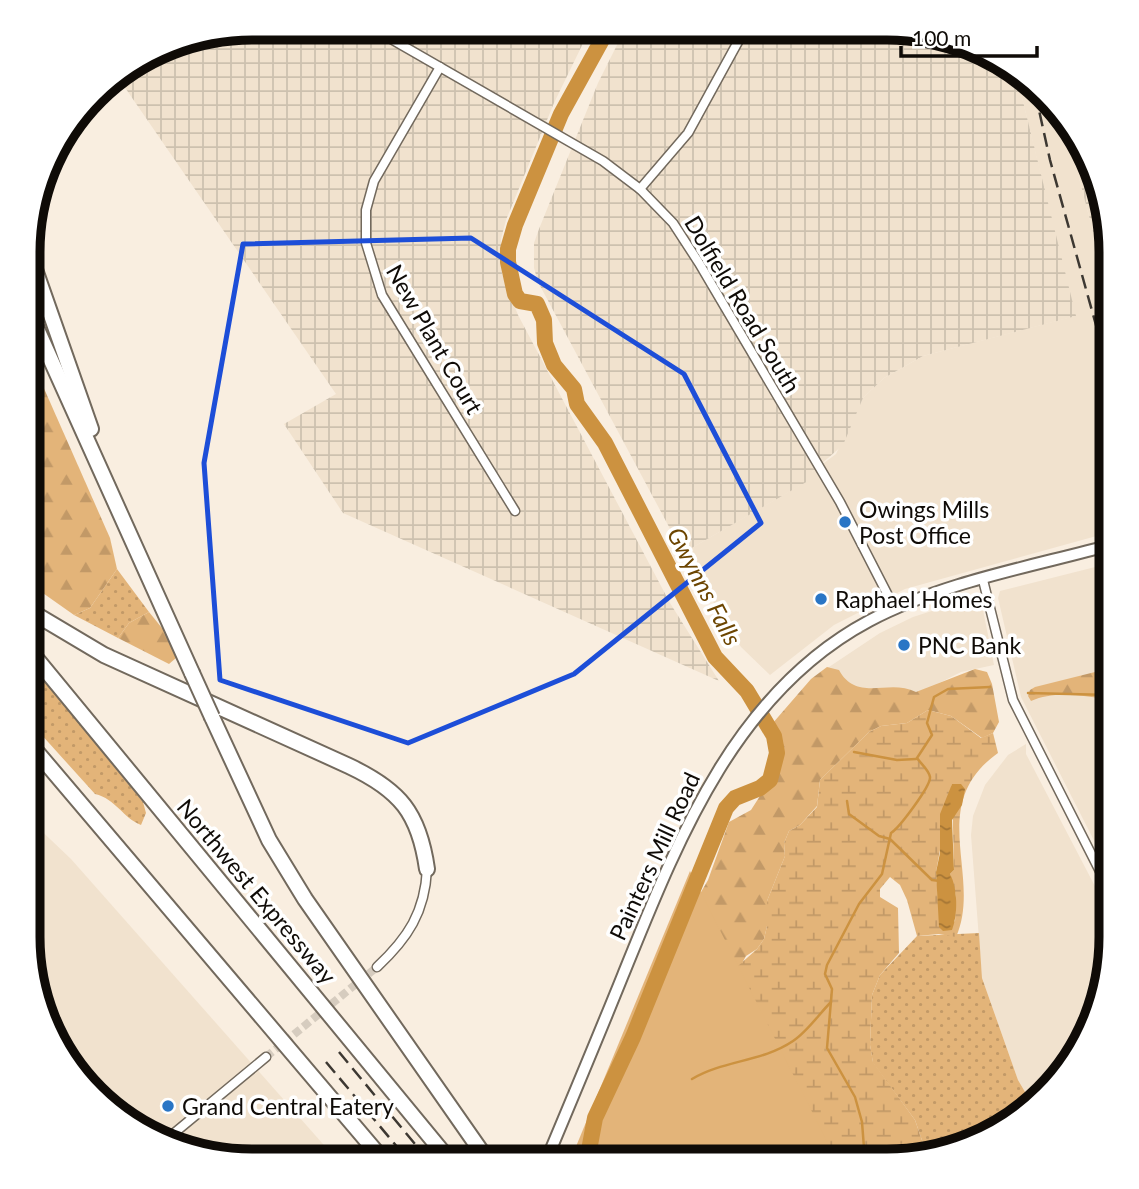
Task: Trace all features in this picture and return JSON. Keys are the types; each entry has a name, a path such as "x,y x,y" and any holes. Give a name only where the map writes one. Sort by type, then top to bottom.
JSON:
{"highway":[{"path":"40,284 123,519"},
{"path":"40,336 269,840 305,899 479,1148"},
{"path":"41,617 104,655 377,780 396,795 412,815 424,846 427,869"},
{"name":"Northwest Expressway","path":"41,664 439,1148"},
{"path":"41,757 373,1148"}],"main road":[{"name":"Painters Mill Road","path":"552,1148 676,849 714,776 773,696 819,654 867,622 895,608 983,580 1098,549"}],"street":[{"name":"Dolfield Road South","path":"393,40 574,144 640,189 673,223 694,254 870,555 895,608"},
{"path":"640,189 688,133 739,40"},
{"name":"New Plant Court","path":"440,67 374,181 366,210 366,243 382,295 515,511"},
{"path":"983,580 1013,700 1098,867"},
{"path":"377,967 402,942 419,915 427,869"},
{"path":"173,1134 266,1057"}],"highlighted area":[{"path":"471,238 684,374 761,523 574,674 408,743 220,680 204,463 243,244"}],"shaded area":[{"path":"585,40 554,103 506,220 501,239 502,274 518,315 670,603 719,681 343,513 284,424 336,394 123,84 158,62 184,51 224,42"},
{"path":"620,40 887,40 928,44 981,62 1019,87 1076,316 923,356 884,378 863,398 843,445 812,472 815,477 683,553 538,282 534,268 534,243 598,83"},
{"path":"1019,87 1046,112 1077,158 1085,176 1079,178 1098,250 1098,536 905,589 834,625 770,675 741,647 683,553 814,477 812,472 836,454 863,398 884,378 923,356 1075,316"},
{"path":"1085,176 1088,184 1095,211 1098,250 1079,178"},
{"path":"1098,566 1098,848 1021,697 998,598 1000,591"},
{"path":"969,599 982,605 994,665 961,672 843,732 823,671 880,633 913,617"},
{"path":"1026,744 1026,754 1098,892 1095,978 1083,1018 1055,1066 1027,1095 1018,1080 982,978 971,835 973,816 985,785 1008,755"},
{"path":"41,830 71,859 327,1148 238,1148 197,1142 146,1120 102,1087 76,1055 62,1031 44,978 41,951"}],"green space":[{"path":"40,380 110,538 117,569 90,608 74,615 40,591"},
{"path":"117,569 149,612 129,623 118,638 74,615 90,608"},
{"path":"149,612 166,633 176,658 169,664 118,638 129,623"},
{"path":"827,667 839,670 846,680 864,688 895,687 916,692 975,669 987,672 999,722 993,733 982,738 951,716 928,710 907,723 881,726 869,732 820,780 817,806 800,825 789,831 784,843 785,856 767,901 764,939 757,949 746,956 734,978 667,951 708,880 729,822 751,810 778,768 782,756 772,724 811,679"},
{"path":"1098,671 1098,698 1060,695 1031,701 1028,696 1030,690"},
{"path":"41,676 143,802 146,813 141,825 109,800 95,794 41,734"},
{"path":"928,710 951,716 981,738 993,733 998,753 976,773 964,795 960,818 963,914 956,937 939,934 917,936 900,885 890,877 880,889 880,897 898,908 899,953 880,975 872,995 870,1045 873,1062 915,1120 924,1145 823,1148 734,978 738,966 764,939 767,901 785,856 784,843 789,831 800,825 817,807 820,780 869,732 881,726 907,723","holes":["952,784 954,870 950,874 956,895 955,922 938,898 936,872"]},
{"path":"690,871 830,1148 575,1148"},
{"path":"979,933 982,978 1018,1080 1027,1095 981,1127 955,1138 924,1145 915,1120 873,1063 870,1045 872,995 880,975 917,936"}],"water":[{"path":"952,784 961,784 965,789 962,805 952,820 954,870 950,874 956,894 955,917 952,930 943,931 939,927 936,872 940,853 940,814"}],"waterway":[{"name":"Gwynns Falls","path":"589,1148 595,1118 633,1037 726,808 735,798 760,788 770,780 777,753 774,736 747,691 715,657 605,443 577,404 574,389 554,365 545,343 544,320 537,304 520,301 515,294 508,262 508,249 515,225 561,114 602,40"},
{"path":"864,1148 862,1122 855,1097 827,1048 832,989 825,974 827,965 859,904 882,874 891,833 914,806 929,782 928,772 917,758 932,735 927,723 934,697 948,689 990,687"},
{"path":"1028,693 1098,695"},
{"path":"854,752 897,760 916,759"},
{"path":"847,801 849,814 879,836 890,839 932,880 940,881"},
{"path":"692,1079 717,1068 781,1048 803,1033 831,1002"}],"tunnel":[{"path":"266,1057 377,967"}],"railway":[{"path":"1038,104 1050,160 1098,332"},
{"path":"339,1052 418,1148"},
{"path":"326,1062 398,1148"}],"place":[{"name":"Owings Mills Post Office","path":"845,522"},
{"name":"Raphael Homes","path":"821,599"},
{"name":"PNC Bank","path":"904,645"},
{"name":"Grand Central Eatery","path":"168,1106"}]}
